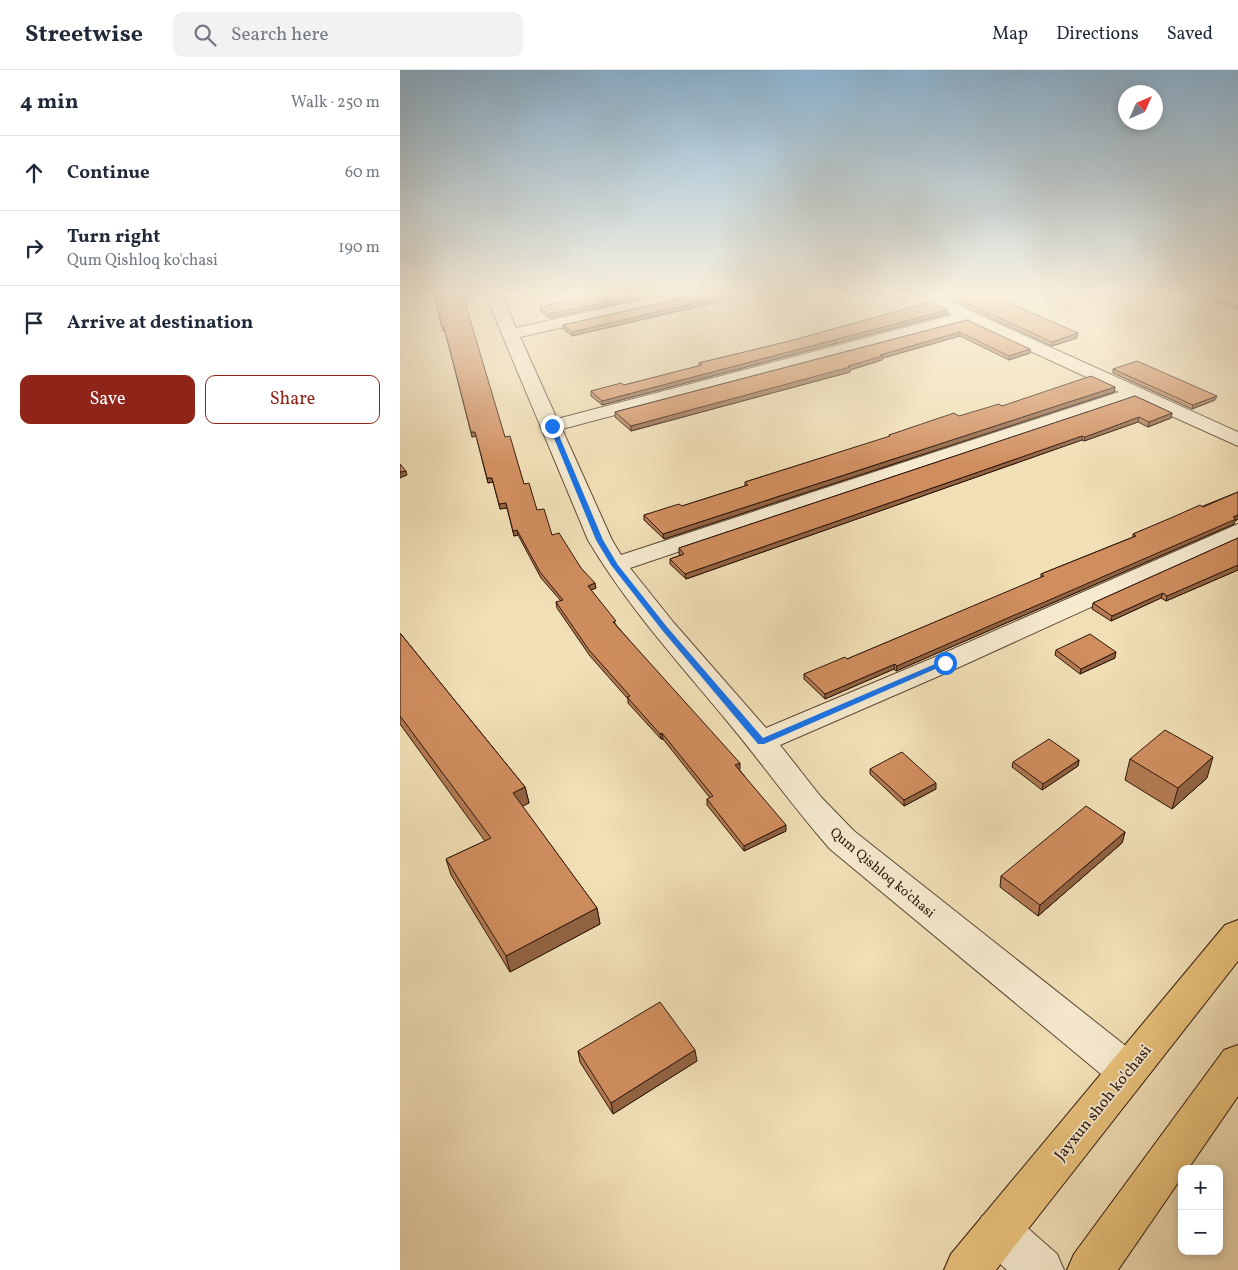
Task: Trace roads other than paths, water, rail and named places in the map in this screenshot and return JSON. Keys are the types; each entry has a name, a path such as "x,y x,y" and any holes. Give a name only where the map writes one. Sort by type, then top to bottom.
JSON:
{"highway":[{"name":"Jayxun shoh ko'chasi","path":"967,1270 1238,936"},
{"path":"1090,1270 1238,1063"}],"street":[{"name":"Qum Qishloq ko'chasi","path":"519,352 600,540 615,565 664,628 761,742 810,805 842,840 1127,1071"},
{"path":"552,426 833,352"},
{"path":"1047,352 1238,440"},
{"path":"615,565 1135,393"},
{"path":"761,742 954,659 1238,531"},
{"path":"998,1232 1041,1270"}]}
